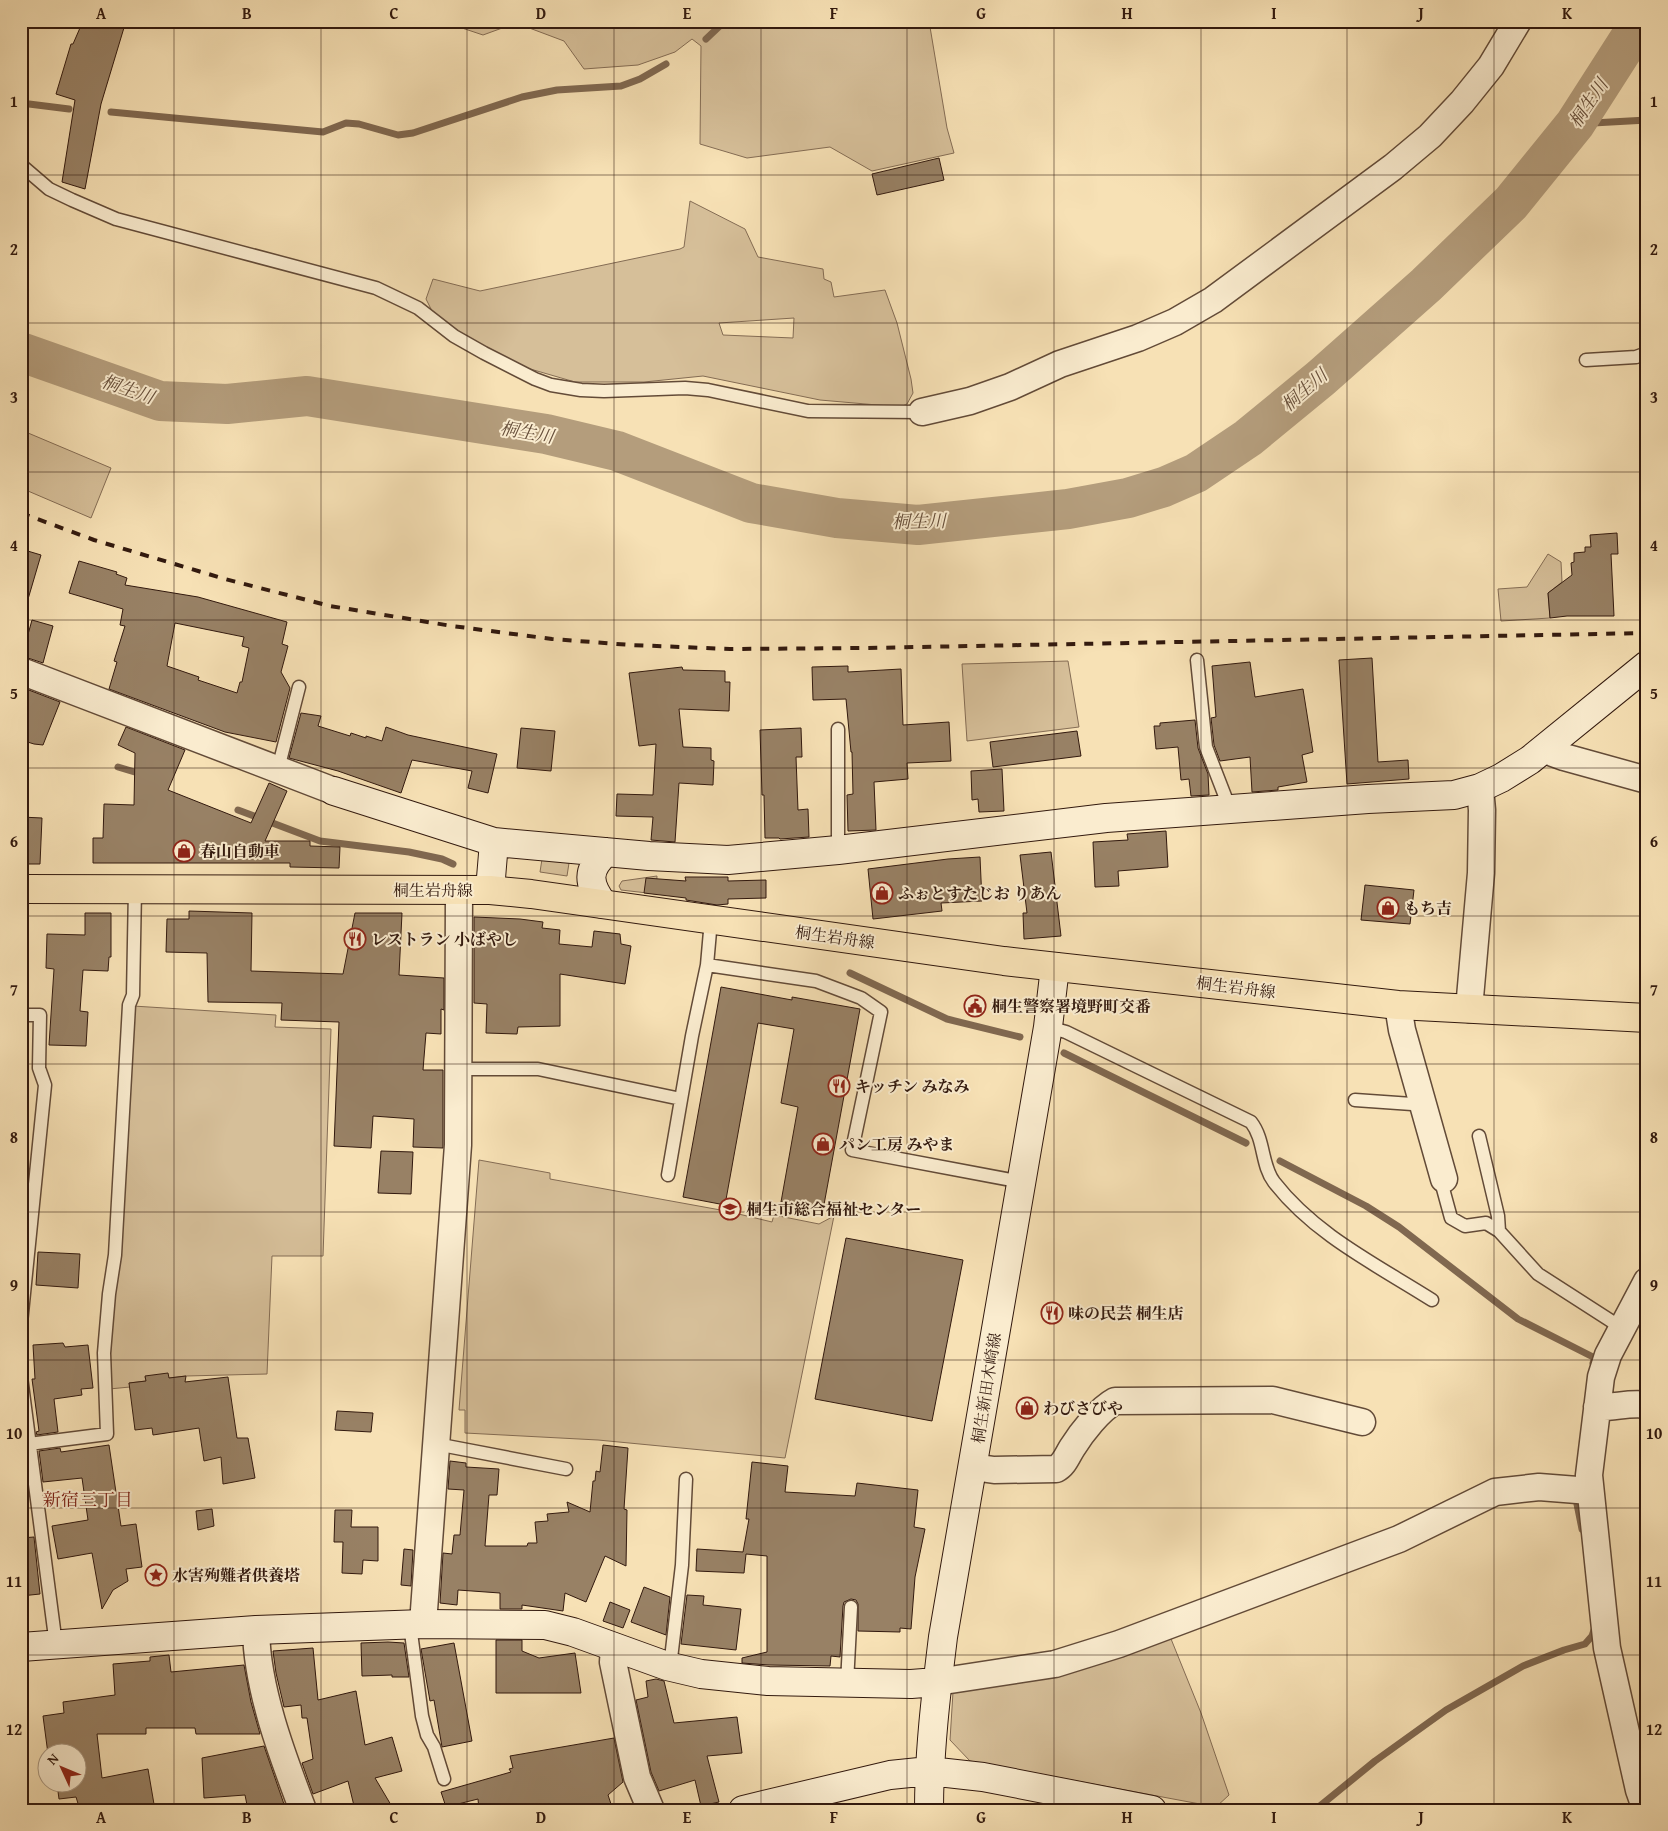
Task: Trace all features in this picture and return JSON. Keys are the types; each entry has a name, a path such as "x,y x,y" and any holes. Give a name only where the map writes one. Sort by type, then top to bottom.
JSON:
{"main road":[{"name":"桐生岩舟線","path":"21,889 490,890 1054,967 1398,1006 1647,1018"}],"street":[{"path":"922,412 970,402 1010,387 1060,364 1138,338 1175,322 1213,300 1394,167 1430,136 1492,66 1518,21"},
{"path":"21,671 334,791 494,842 728,860 838,850 1106,818 1454,795 1480,788 1516,769 1547,748 1647,665"},
{"path":"1547,748 1564,758 1647,780"},
{"path":"1470,1009 1481,873 1482,810 1480,788"},
{"path":"490,890 494,842"},
{"path":"603,904 595,893 590,879 592,869 598,858 606,852"},
{"path":"416,1624 436,1444 458,1154 459,891"},
{"name":"桐生新田木崎線","path":"929,1810 929,1772 937,1682 953,1575 1048,1028 1054,967"},
{"path":"1398,1006 1402,1030 1444,1179"},
{"path":"1646,1810 1639,1790 1607,1648 1589,1475 1601,1376 1608,1355 1647,1281"},
{"path":"973,1467 994,1470 1056,1470 1061,1467 1073,1446 1106,1406 1115,1401 1273,1400 1362,1422"},
{"path":"1596,1407 1609,1408 1626,1404 1647,1405"},
{"path":"21,1647 256,1630 416,1624 545,1625 559,1627 670,1666 701,1674 733,1679 912,1684 937,1682 1055,1664 1119,1644 1399,1540 1495,1492 1539,1487 1590,1490"},
{"path":"256,1630 258,1656 271,1713 282,1753 303,1810"},
{"path":"614,1647 614,1662 630,1751 637,1777 652,1810"},
{"path":"743,1810 890,1775 929,1772 983,1777 1152,1810"}],"lane":[{"path":"21,166 49,189 116,219 376,288 418,308 454,336 484,353 551,385 604,391 685,388 708,390 808,411 922,412"},
{"path":"1586,360 1636,357 1647,353"},
{"path":"1197,660 1206,747 1230,809"},
{"path":"278,769 300,687"},
{"path":"838,729 838,850"},
{"path":"29,1444 108,1434 104,1353 117,1235 128,1005 133,995 135,889"},
{"path":"668,1175 692,1036 707,965 711,920"},
{"path":"707,965 816,981 861,998 881,1012 852,1150 1022,1182"},
{"path":"21,1015 40,1015 39,1068 45,1085 30,1250 21,1323"},
{"path":"1048,1028 1066,1032 1251,1122 1257,1130 1268,1173 1300,1211 1326,1234 1432,1300"},
{"path":"458,1069 538,1069 681,1099"},
{"path":"1355,1100 1422,1103"},
{"path":"1479,1136 1498,1216 1499,1230"},
{"path":"1444,1179 1442,1186 1451,1218 1465,1226 1486,1223 1499,1230 1538,1274 1622,1328"},
{"path":"21,1377 56,1645"},
{"path":"436,1444 566,1469"},
{"path":"670,1666 682,1565 686,1479"},
{"path":"847,1683 851,1607"},
{"path":"416,1624 422,1716 427,1735 434,1747 444,1779"}],"shaded area":[{"path":"441,21 929,21 947,128 954,153 872,171 830,147 747,158 700,144 701,46 692,39 675,52 638,65 584,69 564,41 516,23 483,35"},
{"path":"690,201 745,229 758,257 823,269 824,279 831,282 834,297 885,290 897,323 911,379 913,393 907,404 900,407 820,400 703,376 644,382 575,382 520,366 449,327 432,311 426,299 433,279 480,291 684,247","holes":["794,318 793,338 723,335 719,323"]},
{"path":"21,430 111,468 91,518 21,488"},
{"path":"1548,554 1561,562 1562,582 1548,593 1550,618 1501,621 1498,589 1527,587"},
{"path":"1068,661 1079,727 967,741 962,664"},
{"path":"542,859 569,863 567,876 540,872"},
{"path":"657,876 656,894 621,890 619,886 622,881"},
{"path":"133,1006 276,1015 275,1027 331,1029 323,1256 272,1256 267,1374 169,1378 145,1377 146,1381 129,1383 130,1387 109,1389 113,1296 119,1254 127,1153"},
{"path":"479,1160 550,1173 550,1179 726,1211 772,1222 774,1215 819,1224 834,1216 785,1458 598,1440 465,1433 465,1410 459,1410"},
{"path":"1167,1629 1201,1713 1229,1795 1216,1807 970,1761 950,1740 953,1692"}],"building":[{"path":"83,21 126,21 101,104 85,189 62,182 75,100 56,94 71,44 73,44"},
{"path":"939,158 944,180 877,195 872,174"},
{"path":"1617,533 1618,554 1611,554 1614,616 1550,618 1548,593 1572,575 1571,563 1574,562 1574,553 1585,552 1585,547 1591,547 1590,535"},
{"path":"21,549 41,555 26,606 21,606"},
{"path":"79,561 117,572 116,574 127,578 125,585 198,597 287,622 282,644 288,646 281,672 290,688 276,742 225,732 109,689 117,662 114,661 125,626 120,625 123,609 69,593","holes":["175,623 244,637 242,646 249,648 242,682 240,682 237,693 198,680 199,677 167,666"]},
{"path":"32,620 53,626 43,663 22,656"},
{"path":"1372,658 1378,762 1408,760 1409,779 1347,784 1339,660"},
{"path":"1250,662 1255,697 1303,689 1313,752 1302,755 1307,782 1278,787 1278,790 1252,792 1250,757 1220,761 1214,745 1211,718 1216,717 1212,666"},
{"path":"848,666 848,672 901,669 903,725 949,722 951,761 907,763 908,779 874,782 876,830 848,831 847,795 853,794 852,752 846,699 813,700 812,667"},
{"path":"682,667 683,670 725,671 725,682 730,682 729,711 679,709 683,747 711,748 711,760 714,761 713,785 679,783 675,842 651,840 653,817 616,816 617,794 653,795 656,744 639,746 629,673"},
{"path":"21,687 60,702 43,745 21,740"},
{"path":"301,713 321,716 318,726 350,736 351,733 382,741 386,727 408,735 497,754 488,793 468,788 472,771 412,760 401,793 338,771 289,758"},
{"path":"1195,720 1198,748 1208,774 1209,795 1191,796 1189,779 1181,780 1178,747 1156,749 1154,726 1160,726 1160,723"},
{"path":"126,727 185,750 168,790 251,823 269,783 287,791 265,841 310,841 310,846 340,847 339,868 290,867 290,863 93,863 93,838 103,838 104,804 134,805 135,753 118,745"},
{"path":"521,728 555,731 551,771 517,768"},
{"path":"801,728 802,757 796,757 798,810 808,809 809,837 765,838 760,730"},
{"path":"1077,731 1081,756 993,767 990,742"},
{"path":"1002,769 1004,811 979,812 978,799 972,800 971,771"},
{"path":"21,817 42,818 40,864 21,864"},
{"path":"1166,831 1168,867 1118,871 1119,886 1095,887 1093,842 1128,840 1127,834"},
{"path":"1051,852 1061,936 1024,939 1023,913 1027,913 1020,855"},
{"path":"980,857 982,901 941,903 942,911 873,919 868,869"},
{"path":"685,877 728,877 728,881 766,880 766,898 728,899 728,904 717,905 686,900 686,898 644,893 646,878 686,881"},
{"path":"1365,885 1414,890 1410,924 1361,920"},
{"path":"189,911 252,913 251,971 343,974 355,913 402,913 399,975 444,978 444,1010 441,1009 441,1034 426,1033 423,1070 443,1070 443,1148 413,1147 414,1119 373,1116 371,1148 334,1146 339,1022 281,1020 282,1003 208,1002 207,953 166,952 167,919 189,919"},
{"path":"85,913 111,913 111,957 109,957 108,971 83,970 80,1011 88,1012 86,1046 49,1045 54,969 46,968 47,934 85,935"},
{"path":"474,917 543,922 542,928 560,930 559,944 592,947 594,931 620,934 621,944 631,946 625,984 560,974 560,1026 518,1027 517,1034 486,1033 487,1004 474,1003"},
{"path":"721,987 792,1000 792,997 860,1009 823,1210 781,1202 798,1107 781,1103 794,1029 758,1023 725,1205 683,1197"},
{"path":"381,1151 413,1152 411,1194 378,1193"},
{"path":"846,1238 963,1260 932,1421 815,1399"},
{"path":"38,1252 80,1254 78,1288 36,1285"},
{"path":"63,1343 65,1347 88,1345 93,1388 81,1389 82,1395 54,1399 58,1432 37,1435 36,1432 39,1431 32,1379 35,1379 33,1345"},
{"path":"168,1373 169,1378 186,1376 185,1382 228,1377 237,1438 248,1438 255,1478 223,1484 221,1457 204,1461 199,1428 153,1435 152,1428 135,1430 129,1383 146,1381 145,1376"},
{"path":"337,1411 373,1413 371,1432 335,1430"},
{"path":"109,1445 121,1526 136,1524 142,1567 126,1569 128,1581 113,1590 102,1609 92,1553 58,1559 52,1526 88,1520 82,1478 43,1482 39,1451 60,1448 61,1452"},
{"path":"603,1445 628,1448 624,1509 627,1510 626,1566 605,1556 586,1602 565,1593 563,1611 522,1605 522,1609 500,1609 500,1593 458,1590 457,1605 440,1603 443,1553 452,1554 454,1535 460,1535 464,1490 448,1489 450,1461 466,1463 466,1467 499,1469 497,1495 489,1495 485,1546 527,1546 528,1543 537,1543 535,1522 548,1521 547,1514 569,1512 567,1502 590,1512 593,1481 595,1481 596,1471 600,1472"},
{"path":"752,1462 788,1466 785,1492 855,1496 857,1483 918,1490 914,1527 925,1529 915,1577 911,1629 900,1628 900,1632 858,1631 858,1604 856,1600 851,1599 844,1602 843,1606 840,1657 831,1656 830,1666 742,1663 742,1658 767,1652 767,1556 746,1554 744,1573 696,1571 697,1549 743,1552 749,1519 746,1519"},
{"path":"212,1509 214,1526 198,1530 196,1511"},
{"path":"335,1510 352,1510 351,1527 378,1527 378,1561 363,1560 362,1574 342,1573 343,1542 334,1542"},
{"path":"34,1537 40,1594 21,1596 21,1538"},
{"path":"404,1549 413,1550 411,1586 401,1585"},
{"path":"644,1587 670,1597 666,1635 631,1622"},
{"path":"687,1595 704,1596 703,1605 741,1609 736,1650 681,1644"},
{"path":"610,1602 630,1610 623,1628 603,1621"},
{"path":"496,1640 522,1640 522,1651 539,1658 575,1653 581,1693 496,1693"},
{"path":"361,1643 404,1643 409,1677 392,1677 392,1675 362,1676"},
{"path":"454,1643 472,1741 442,1747 434,1700 430,1701 421,1649"},
{"path":"313,1648 318,1700 356,1691 365,1745 392,1737 402,1771 375,1778 394,1810 355,1810 348,1781 313,1794 302,1763 313,1759 307,1718 302,1718 301,1705 284,1707 273,1651"},
{"path":"169,1655 171,1672 244,1665 251,1702 260,1734 196,1734 195,1728 146,1728 146,1734 97,1734 102,1778 148,1769 155,1810 80,1810 76,1797 59,1799 58,1794 88,1794 88,1744 47,1744 43,1716 64,1713 63,1702 115,1695 113,1664 150,1661 150,1657"},
{"path":"656,1679 664,1681 674,1723 737,1717 742,1753 707,1756 719,1802 701,1806 695,1780 659,1791 651,1772 636,1700 648,1697 646,1681"},
{"path":"614,1738 623,1782 608,1795 613,1810 479,1810 478,1799 446,1807 441,1792 511,1772 509,1769 513,1768 510,1756"},
{"path":"264,1746 286,1810 248,1810 245,1795 204,1798 202,1758"}],"waterway":[{"path":"706,39 725,21"},
{"name":"桐生川","path":"21,352 160,401 227,404 307,396 546,434 617,451 751,503 837,518 918,525 1068,509 1128,498 1164,487 1196,473 1248,438 1321,378 1426,285 1511,203 1575,124 1641,21"},
{"path":"111,112 323,132 346,123 359,124 398,135 413,133 522,97 557,90 621,86 640,79 666,64"},
{"path":"21,103 69,109"},
{"path":"1575,124 1647,120"},
{"path":"118,767 138,773"},
{"path":"238,810 320,841 409,852 442,859 453,864"},
{"path":"850,973 947,1019 1020,1037"},
{"path":"1064,1053 1246,1143"},
{"path":"1280,1161 1366,1206 1399,1227 1518,1319 1595,1358 1593,1363"},
{"path":"1643,1422 1647,1429"},
{"path":"1577,1504 1582,1529"},
{"path":"1315,1810 1375,1761 1446,1710 1523,1666 1585,1644 1592,1636 1595,1627"}],"railway":[{"path":"21,513 94,540 225,579 330,606 452,626 552,639 631,645 730,649 867,648 1647,633"}],"place":[{"name":"春山自動車","path":"184,851"},
{"name":"ふぉとすたじお りあん","path":"882,893"},
{"name":"もち吉","path":"1388,908"},
{"name":"レストラン 小ばやし","path":"355,939"},
{"name":"桐生警察署境野町交番","path":"975,1006"},
{"name":"キッチン みなみ","path":"839,1086"},
{"name":"パン工房 みやま","path":"823,1144"},
{"name":"桐生市総合福祉センター","path":"730,1209"},
{"name":"味の民芸 桐生店","path":"1052,1313"},
{"name":"わびさびや","path":"1027,1408"},
{"name":"水害殉難者供養塔","path":"156,1575"}],"district":[{"name":"新宿三丁目","path":"88,1499"}]}
